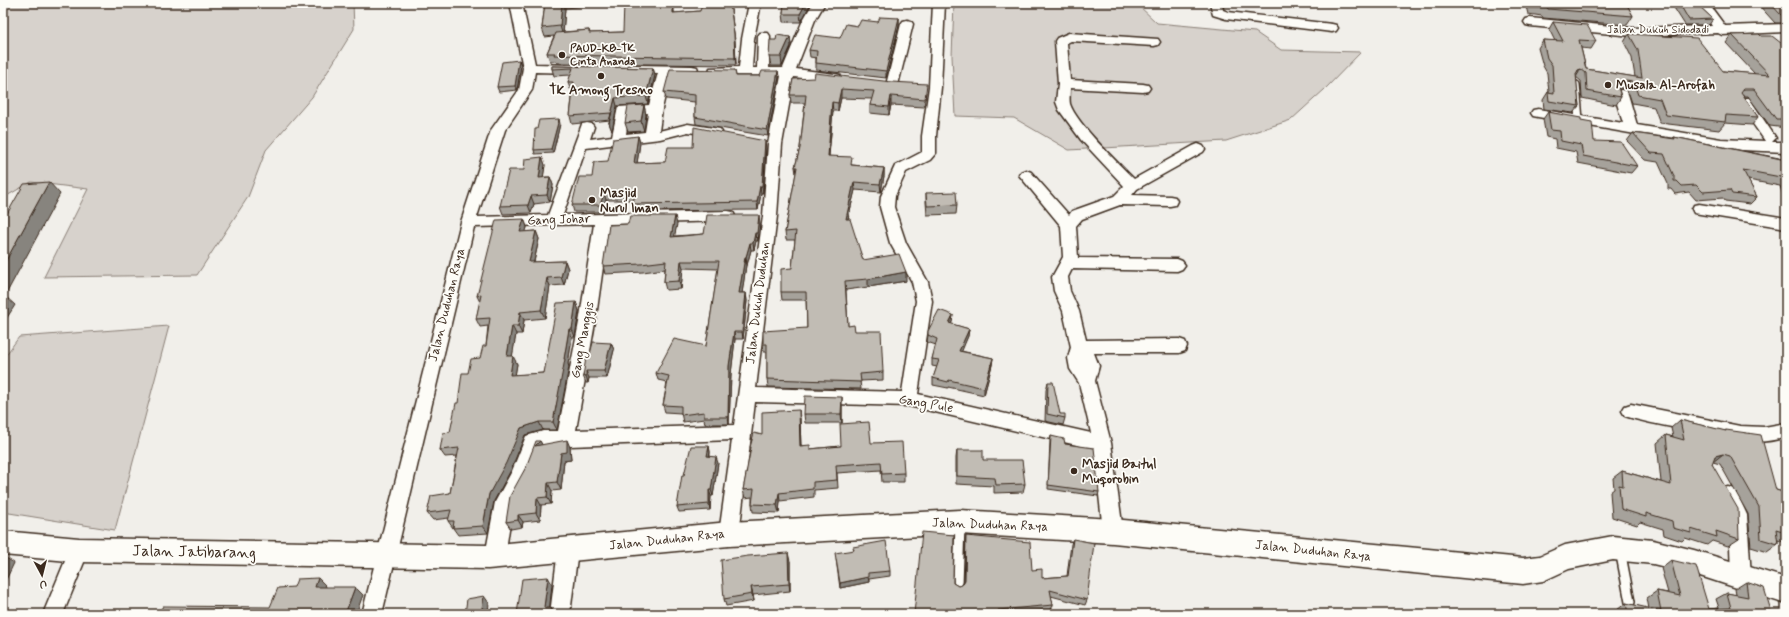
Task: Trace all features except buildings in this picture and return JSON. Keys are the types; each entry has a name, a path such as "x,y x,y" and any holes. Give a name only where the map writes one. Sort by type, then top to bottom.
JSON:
{"street":[{"name":"Jalan Duduhan Raya","path":"516,3 529,68 525,90 498,130 468,222 385,555 495,556 729,534 960,522 1113,531 1523,572 1543,568 1565,558 1613,548 1653,552 1697,573 1741,577 1786,591"},
{"path":"745,72 748,39 755,3"},
{"name":"Jalan Dukuh Duduhan","path":"729,534 770,216 769,143 788,72 809,20 820,3"},
{"path":"909,399 924,301 920,282 898,243 888,214 887,201 892,185 900,169 925,157 929,153 929,86 939,3"},
{"path":"1216,3 1217,12 1226,15 1332,28"},
{"path":"1702,3 1722,31"},
{"name":"Jalan Dukuh Sidodadi","path":"1530,22 1626,31 1722,31 1786,28"},
{"path":"892,85 907,24"},
{"path":"1757,29 1772,40"},
{"path":"763,72 764,36"},
{"path":"1132,186 1086,137 1066,110 1063,102 1064,84 1061,41 1069,38 1154,42"},
{"path":"529,68 590,69"},
{"path":"620,69 788,72 848,80"},
{"path":"651,136 655,109 665,70"},
{"path":"878,83 908,86"},
{"path":"1064,84 1144,88"},
{"path":"1621,94 1631,129"},
{"path":"1743,101 1770,142 1786,147"},
{"path":"618,140 623,110 655,109"},
{"path":"1538,113 1721,144 1770,142 1786,136"},
{"path":"554,220 587,127"},
{"path":"582,144 651,136 688,128 732,136"},
{"path":"1119,200 1132,186 1198,149"},
{"path":"1026,175 1069,225"},
{"path":"1113,531 1102,443 1082,376 1092,370 1089,358 1079,348 1071,311 1062,291 1060,277 1071,257 1068,231 1069,225 1077,215 1119,200 1170,201"},
{"path":"1699,208 1786,223"},
{"name":"Gang Johar","path":"468,222 602,218 770,216"},
{"name":"Gang Manggis","path":"566,438 576,376 588,317 602,218"},
{"path":"1068,263 1177,266"},
{"path":"1079,348 1180,346"},
{"name":"Gang Pule","path":"746,395 909,399 1102,443"},
{"path":"1631,411 1741,434 1781,435"},
{"path":"495,556 504,502 520,474 532,441 566,438 742,432"},
{"path":"1721,483 1738,515 1741,577"},
{"name":"Jalan Jatibarang","path":"3,543 79,550 385,555"},
{"path":"53,614 79,550"},
{"path":"560,614 568,550"},
{"path":"372,614 385,555"}],"lane":[{"path":"1576,82 1579,120"},
{"path":"958,585 960,522"},
{"path":"1620,549 1630,602"}],"shaded area":[{"path":"353,3 354,29 312,97 266,150 248,197 197,275 44,277 88,189 31,182 3,198 3,4"},
{"path":"954,3 1136,3 1157,23 1255,32 1281,50 1361,52 1325,89 1291,120 1226,141 1069,150 1014,118 955,116 952,56"},
{"path":"169,326 115,530 3,512 3,359 19,337"}],"place":[{"name":"PAUD-KB-TK Cinta Ananda","path":"562,55"},
{"name":"TK Among Tresno","path":"601,76"},
{"name":"Musala Al-Arofah","path":"1608,85"},
{"name":"Masjid Nurul Iman","path":"592,200"},
{"name":"Masjid Baitul Muqorobin","path":"1074,471"}]}
